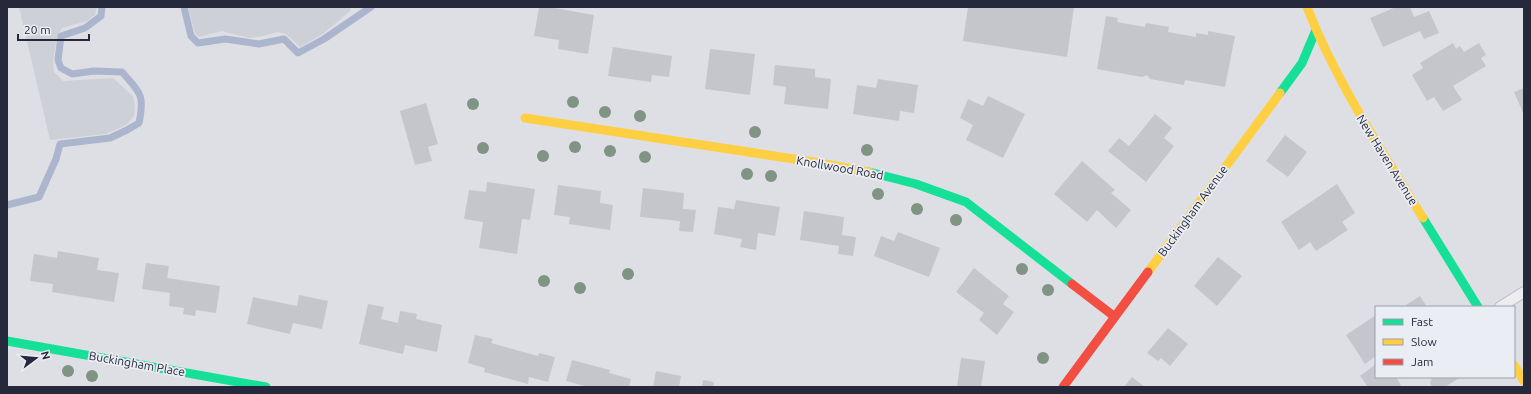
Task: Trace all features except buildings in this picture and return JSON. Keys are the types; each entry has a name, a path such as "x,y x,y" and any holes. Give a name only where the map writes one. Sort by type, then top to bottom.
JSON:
{"street":[{"name":"New Haven Avenue","path":"1307,7 1316,30 1352,103 1477,306"},
{"name":"Buckingham Avenue","path":"1063,387 1302,62 1316,30"},
{"name":"Knollwood Road","path":"525,118 839,166 910,181 940,190 966,202 1115,317"},
{"name":"Buckingham Place","path":"7,341 266,387"},
{"path":"1515,367 1524,381"}],"lane":[{"path":"1502,306 1524,292"}],"shaded area":[{"path":"19,7 97,7 95,15 87,21 62,28 57,37 53,60 54,72 63,81 113,78 133,96 135,106 134,116 126,125 106,134 50,140"},
{"path":"188,7 351,7 350,11 324,33 300,47 286,34 278,32 249,38 222,31 199,37 195,33"}],"waterway":[{"path":"7,205 39,197 56,159 60,144 110,138 139,123 141,113 140,94 122,72 94,71 72,74 61,68 58,60 61,36 85,28 101,16 102,7"},
{"path":"184,7 191,36 198,43 225,39 259,44 284,39 298,53 324,39 371,7"}],"traffic: fast":[{"path":"1280,93 1302,63 1316,30"},
{"path":"869,172 916,184 966,202 1072,284"},
{"path":"1423,218 1477,306"},
{"path":"7,341 266,387"}],"traffic: slow":[{"path":"1307,7 1331,62 1345,89 1375,141 1423,218"},
{"path":"1148,272 1280,93"},
{"path":"525,118 814,162 869,172"},
{"path":"1515,367 1524,381"}],"traffic: jam":[{"path":"1063,387 1148,272"},
{"path":"1072,284 1115,317"}]}
